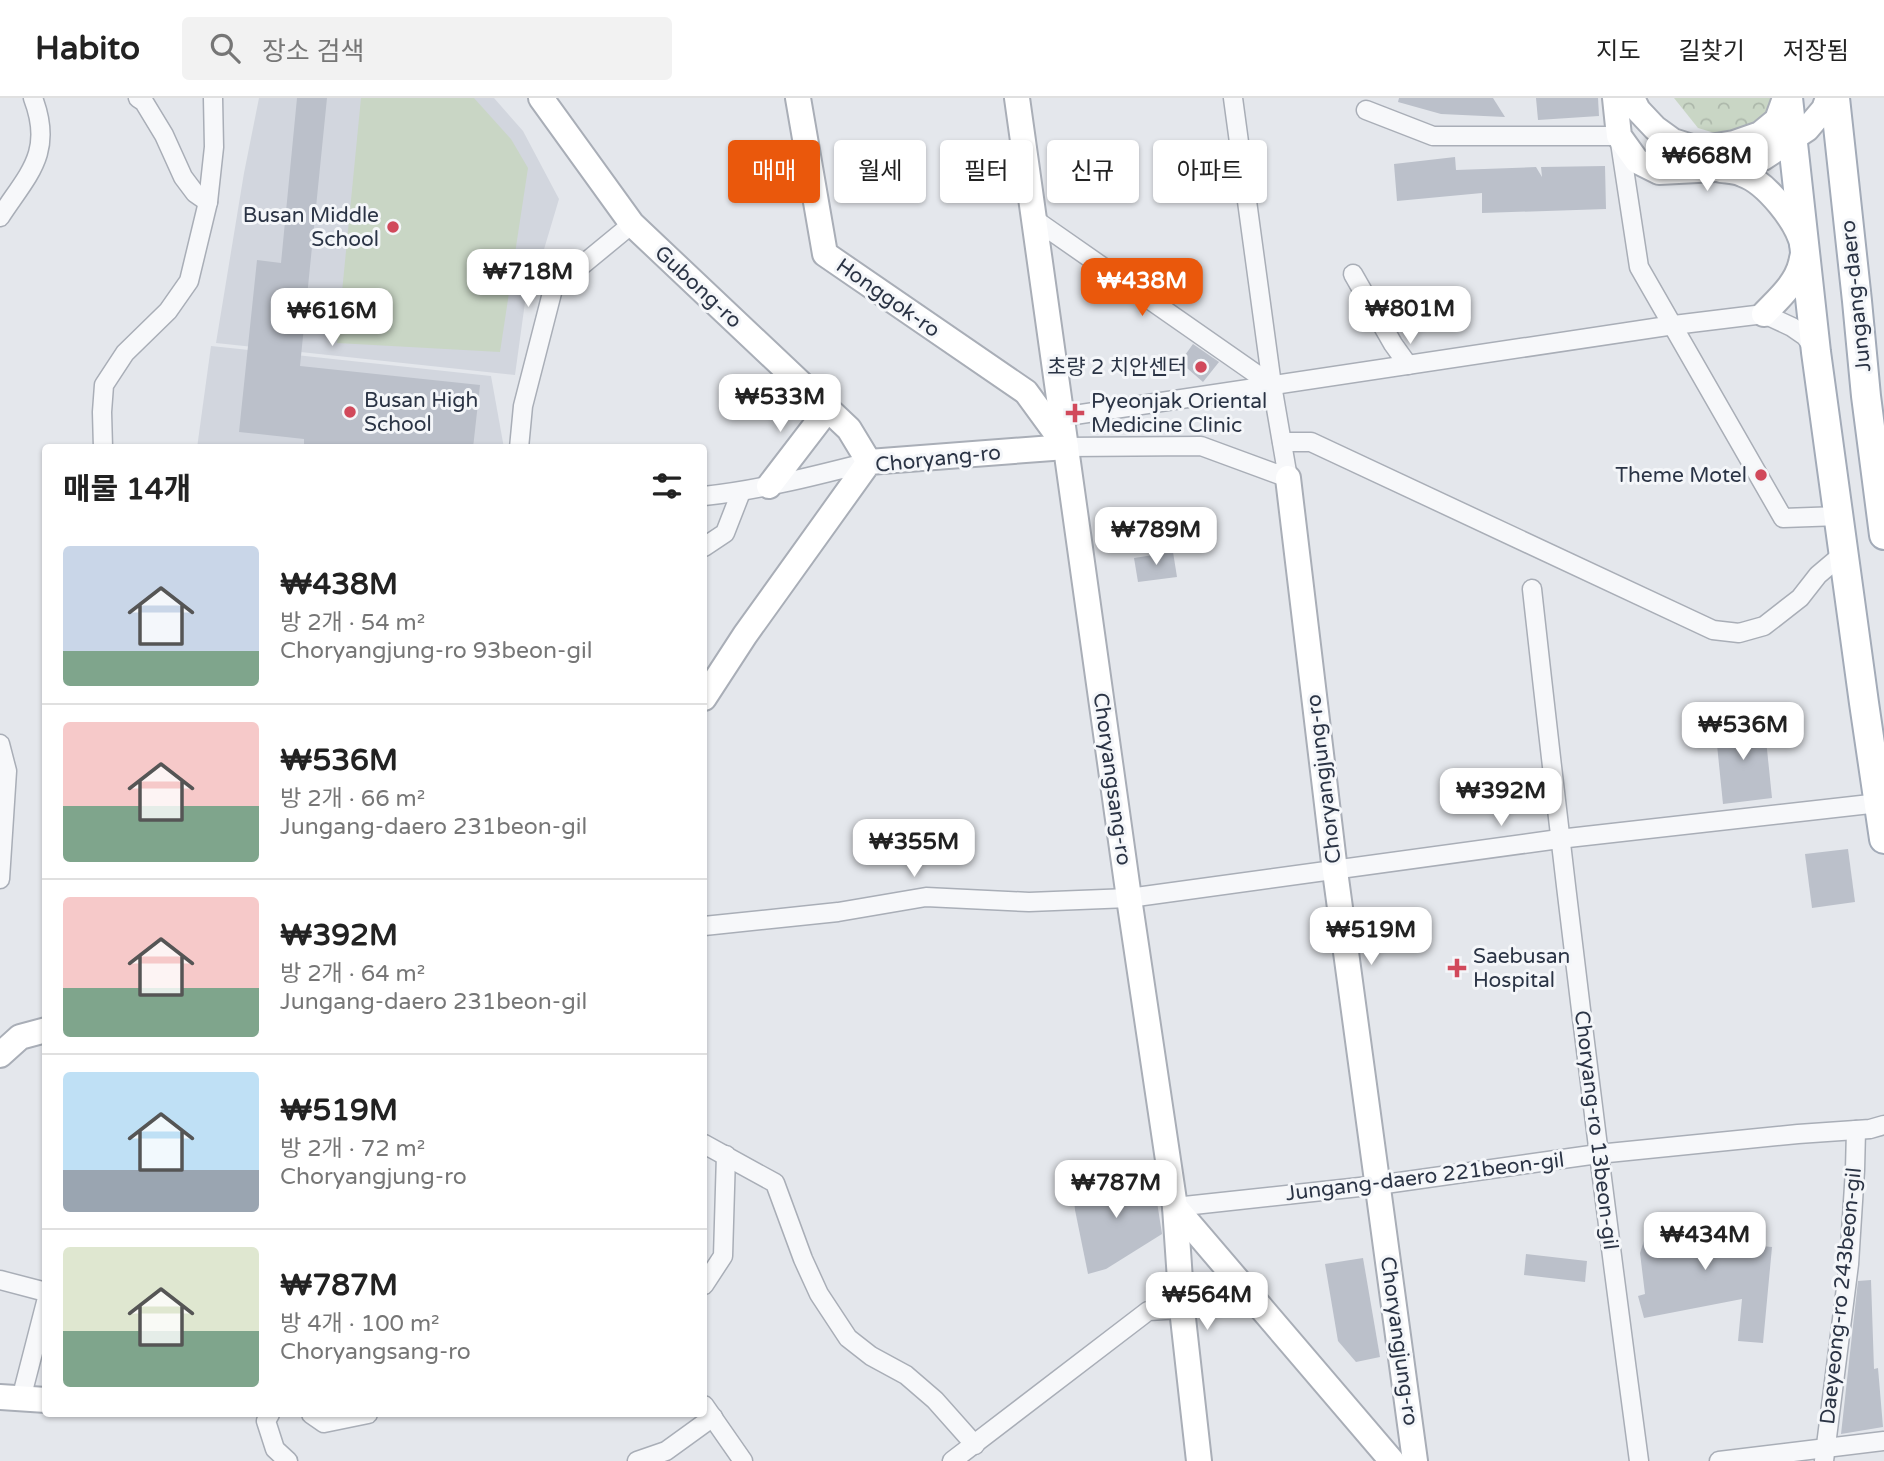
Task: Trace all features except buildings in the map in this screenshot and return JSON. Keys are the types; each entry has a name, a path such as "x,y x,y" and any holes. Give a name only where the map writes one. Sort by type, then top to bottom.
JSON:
{"main road":[{"path":"1787,98 1816,352 1884,839"},
{"name":"Jungang-daero","path":"1835,98 1852,249 1875,394 1884,535"}],"street":[{"path":"0,217 37,159 42,138 33,98"},
{"path":"138,98 144,102 163,135 183,177 195,193 208,202"},
{"path":"103,444 104,385 125,353 168,311 189,281 208,202 214,147 213,98"},
{"name":"Gubong-ro","path":"541,98 632,225 849,429 869,462"},
{"name":"Honggok-ro","path":"798,98 825,254 1026,393 1066,447"},
{"name":"Choryangsang-ro","path":"1017,98 1175,1207 1182,1310 1199,1461"},
{"name":"Choryangjung-ro","path":"1233,98 1272,385 1289,478 1335,871 1415,1461"},
{"path":"1615,98 1639,267 1783,518 1839,516"},
{"path":"1632,98 1638,110 1655,128 1673,141 1698,149 1734,144 1760,134 1777,120 1787,98"},
{"path":"1717,170 1763,158 1793,139 1807,129 1824,109 1828,98"},
{"path":"1366,110 1433,136 1619,136"},
{"path":"1619,136 1637,161 1659,172 1717,170 1742,173 1761,185 1779,203 1793,224 1803,248 1801,264 1794,280 1764,314"},
{"path":"1034,219 1272,385"},
{"path":"519,444 523,406 553,289 632,225"},
{"path":"1353,274 1408,365"},
{"path":"1061,416 1764,314 1805,336 1816,352"},
{"path":"769,486 828,409"},
{"path":"1282,442 1311,442 1713,630 1739,633 1764,626 1800,598 1818,575 1844,553"},
{"name":"Choryang-ro","path":"707,693 745,635 869,462 1066,447 1201,446 1289,478"},
{"path":"707,496 741,492 869,462"},
{"path":"707,545 724,533 741,492"},
{"name":"Choryang-ro 13beon-gil","path":"1532,589 1559,839 1639,1461"},
{"path":"0,744 7,771 0,878"},
{"path":"707,926 838,912 926,897 1029,902 1129,898 1559,839 1879,803"},
{"path":"0,1055 20,1037 42,1031"},
{"name":"Jungang-daero 221beon-gil","path":"1175,1207 1378,1185 1598,1154 1870,1129 1884,1125"},
{"name":"Daeyeong-ro 243beon-gil","path":"1824,1455 1849,1264 1856,1130"},
{"path":"707,1146 775,1183 818,1294 848,1338 916,1383 975,1445"},
{"path":"707,1280 723,1256 726,1155"},
{"path":"1175,1207 1392,1461"},
{"path":"0,1280 42,1291"},
{"path":"952,1461 1148,1311 1182,1310"},
{"path":"22,1399 42,1318"},
{"path":"708,1411 743,1461"},
{"path":"268,1417 266,1422 275,1449 288,1461"},
{"path":"315,1417 324,1423 353,1417"},
{"path":"637,1461 666,1451 702,1417"},
{"path":"1719,1461 1824,1455 1884,1441"}],"shaded area":[{"name":"Busan Middle School","path":"259,98 494,98 523,131 559,199 542,256 530,266 515,375 216,343"},
{"name":"Busan High School","path":"211,346 491,376 503,444 198,444"}],"green space":[{"path":"361,98 474,98 511,139 528,168 500,352 337,343"},
{"path":"1674,98 1773,98 1774,107 1753,126 1718,134 1698,128"}],"place":[{"name":"Busan Middle School","path":"393,227"},
{"name":"초량 2 치안센터","path":"1201,367"},
{"name":"Busan High School","path":"350,412"},
{"name":"Pyeonjak Oriental Medicine Clinic","path":"1075,413"},
{"name":"Theme Motel","path":"1761,475"},
{"name":"Saebusan Hospital","path":"1457,968"}]}
